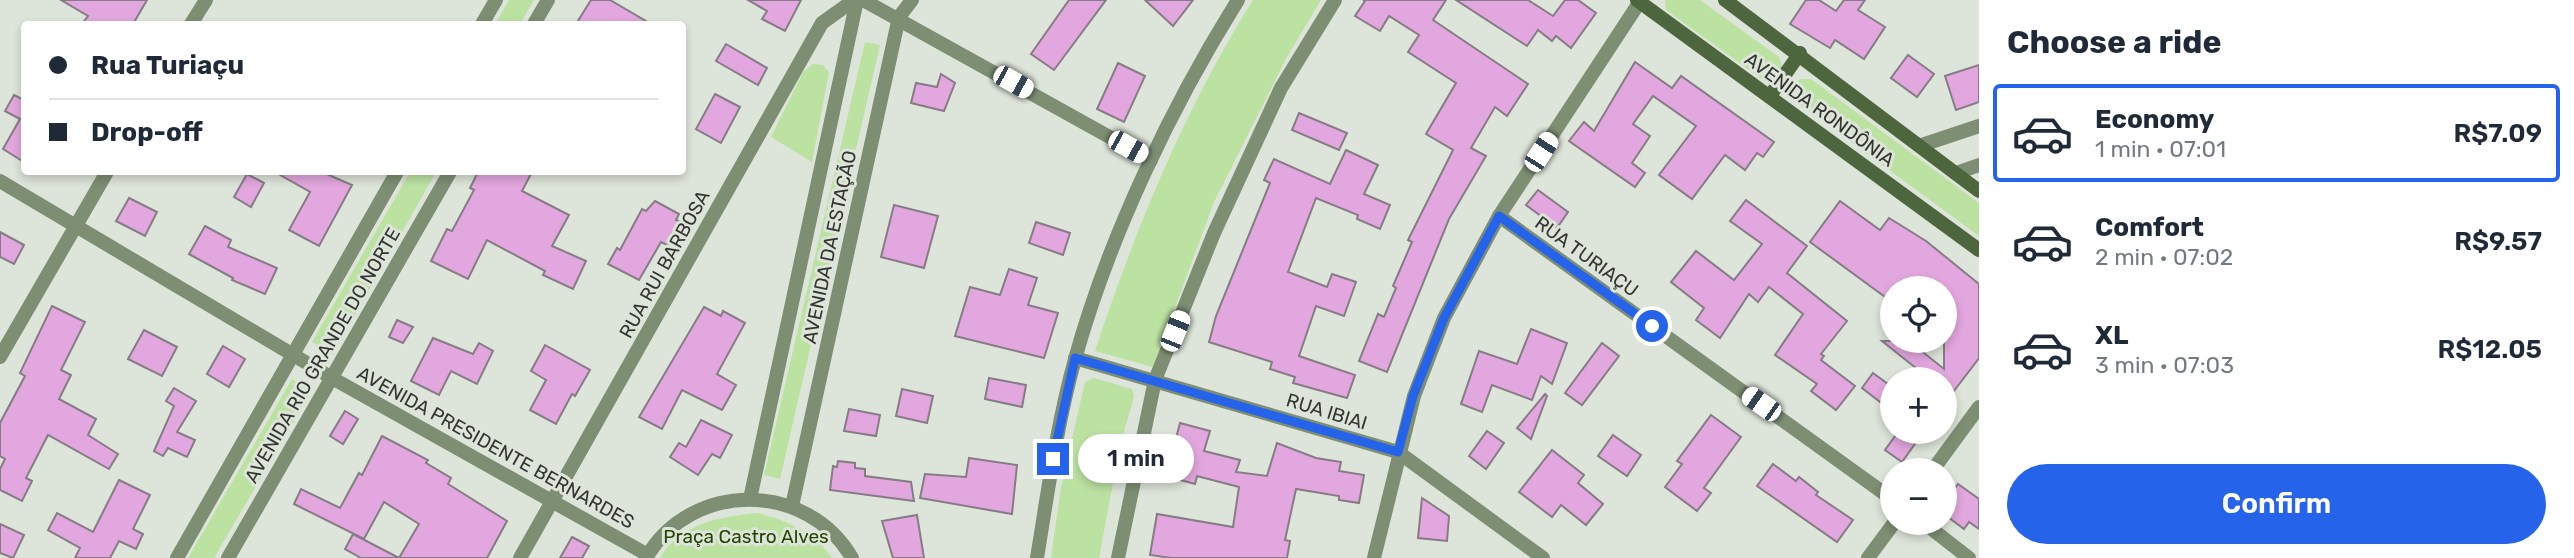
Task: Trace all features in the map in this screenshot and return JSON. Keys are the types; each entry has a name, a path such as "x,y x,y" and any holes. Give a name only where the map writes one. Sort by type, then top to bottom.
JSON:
{"main road":[{"name":"AVENIDA RONDÔNIA","path":"1725,0 1800,53 1979,191"},
{"name":"AVENIDA RONDÔNIA","path":"1639,1 1979,250"},
{"path":"1770,96 1800,53"}],"street":[{"path":"193,21 206,0"},
{"path":"484,21 496,0"},
{"path":"536,21 548,0"},
{"name":"AVENIDA DA ESTAÇÃO","path":"750,499 856,0"},
{"name":"RUA RUI BARBOSA","path":"520,558 822,23 856,0"},
{"path":"863,0 899,17 1151,160"},
{"name":"AVENIDA DA ESTAÇÃO","path":"792,506 899,17 912,0"},
{"path":"1037,558 1057,434 1075,358 1099,287 1151,160 1212,43 1238,0"},
{"path":"1118,558 1155,380 1214,233 1281,88 1335,0"},
{"path":"1374,558 1413,396 1444,318 1499,216 1639,1"},
{"path":"1922,145 1979,126"},
{"path":"1956,173 1979,165"},
{"path":"0,357 105,175"},
{"name":"AVENIDA RIO GRANDE DO NORTE","path":"177,558 395,175"},
{"name":"AVENIDA RIO GRANDE DO NORTE","path":"228,558 448,175"},
{"name":"AVENIDA PRESIDENTE BERNARDES","path":"0,181 292,354 554,500 647,556"},
{"name":"RUA TURIAÇU","path":"1499,216 1880,490"},
{"name":"RUA IBIAI","path":"1075,358 1398,452 1543,558"},
{"path":"1942,458 1979,407"},
{"path":"647,556 675,524 692,513 710,505 750,499 792,506 831,531 852,558"},
{"path":"1868,558 1885,535"},
{"path":"1939,535 1969,558"}],"green space":[{"path":"509,0 534,0 522,21 497,21"},
{"path":"1253,0 1321,0 1286,59 1214,202 1153,367 1095,351 1127,260 1183,127"},
{"path":"1665,0 1700,0 1779,57 1783,69 1775,79 1766,82 1666,10"},
{"path":"865,42 880,45 780,479 764,475"},
{"path":"813,64 823,65 829,72 812,162 771,137 803,72"},
{"path":"1800,79 1811,79 1979,203 1979,236 1791,98 1792,88"},
{"path":"408,175 434,175 333,354 312,342"},
{"path":"1094,378 1132,389 1134,397 1120,445 1099,558 1051,558 1061,487 1085,382"},
{"path":"292,379 312,390 214,558 188,558"},
{"name":"Praça Castro Alves","path":"759,513 809,534 832,558 660,558 668,546 690,529 717,519"}],"building":[{"path":"61,0 147,0 135,21 84,21 88,16"},
{"path":"591,0 610,0 646,21 578,21"},
{"path":"748,0 801,0 785,31 762,19 767,11"},
{"path":"1069,0 1106,0 1054,70 1031,54"},
{"path":"1145,0 1193,0 1173,26"},
{"path":"1363,0 1446,0 1433,20 1528,84 1507,116 1495,107 1471,148 1486,156 1449,219 1387,372 1359,361 1378,314 1384,317 1396,288 1393,286 1412,242 1408,240 1453,150 1426,134 1456,83 1408,52 1419,35 1389,16 1380,31 1355,16 1365,1"},
{"path":"1456,0 1528,0 1553,16 1565,0 1578,0 1596,13 1571,48 1556,36 1552,41 1538,30 1527,46"},
{"path":"1806,0 1819,0 1836,11 1844,0 1865,0 1858,10 1885,27 1864,59 1835,40 1830,48 1790,24"},
{"path":"726,44 767,68 758,85 716,61"},
{"path":"1908,55 1934,74 1917,97 1891,78"},
{"path":"1635,62 1672,88 1681,76 1774,142 1763,157 1757,153 1745,170 1725,155 1692,199 1659,175 1696,126 1653,96 1633,124 1650,136 1632,163 1645,173 1635,187 1569,141 1584,122 1594,131"},
{"path":"1118,63 1145,76 1124,122 1097,109"},
{"path":"1979,65 1979,102 1956,110 1945,76"},
{"path":"941,74 955,83 944,111 911,103 916,83 937,87"},
{"path":"715,94 740,107 721,143 696,129"},
{"path":"14,95 21,98 21,160 3,149 20,119 5,111"},
{"path":"1299,113 1347,133 1339,150 1292,130"},
{"path":"1346,150 1378,165 1364,194 1390,205 1380,229 1357,219 1358,215 1316,198 1288,272 1327,287 1332,274 1356,282 1344,316 1316,306 1299,356 1355,375 1347,398 1293,383 1295,377 1270,369 1272,362 1209,342 1216,316 1270,183 1264,180 1274,159 1330,184"},
{"path":"246,175 264,183 251,207 234,197"},
{"path":"280,175 329,175 352,185 319,246 289,230 310,192"},
{"path":"476,175 530,175 522,191 569,215 552,246 586,261 573,289 543,275 545,271 487,240 468,279 431,261 447,229 452,231 474,190 470,188"},
{"path":"1538,190 1568,212 1557,228 1526,205"},
{"path":"129,198 157,212 145,236 116,221"},
{"path":"1746,200 1807,246 1787,273 1847,321 1821,354 1824,356 1821,360 1855,386 1836,410 1811,391 1817,384 1775,355 1803,314 1769,287 1758,302 1749,294 1720,338 1696,320 1704,308 1671,282 1696,251 1734,280 1762,244 1730,221"},
{"path":"655,201 679,214 676,220 683,223 671,247 661,242 639,280 608,264 617,248 620,250 642,209 646,211"},
{"path":"1840,201 1880,230 1889,218 1926,241 1979,284 1979,358 1957,387 1957,367 1944,367 1944,353 1957,353 1957,276 1880,276 1880,293 1810,242"},
{"path":"894,205 938,216 924,268 881,257"},
{"path":"1036,222 1070,233 1063,255 1029,243"},
{"path":"205,226 231,240 228,247 277,268 265,294 232,280 233,278 189,254"},
{"path":"0,232 24,245 14,264 0,257"},
{"path":"1009,269 1037,278 1028,305 1058,313 1044,358 955,336 970,287 1000,295"},
{"path":"52,306 85,322 61,370 71,375 59,399 96,419 88,435 118,454 109,469 48,435 26,478 32,481 22,501 0,490 0,469 5,459 0,456 0,423 25,376 20,373"},
{"path":"704,307 721,316 723,311 745,323 717,374 736,385 722,410 682,390 662,429 639,417"},
{"path":"397,320 413,327 403,343 389,337"},
{"path":"1531,329 1567,343 1552,384 1541,376 1532,400 1492,385 1482,412 1461,404 1479,351 1517,364"},
{"path":"144,330 177,347 162,376 128,359"},
{"path":"433,338 473,354 479,343 493,351 477,384 451,371 439,395 411,381"},
{"path":"1602,343 1619,356 1582,405 1565,393"},
{"path":"545,345 590,370 575,396 572,394 556,424 530,410 546,380 531,371"},
{"path":"223,346 245,359 229,387 207,374"},
{"path":"1897,353 1924,353 1942,367 1915,367"},
{"path":"1873,373 1880,378 1880,402 1862,388"},
{"path":"989,378 1026,385 1022,407 985,399"},
{"path":"174,388 196,401 177,432 195,440 187,457 168,448 163,456 154,451 174,406 166,401"},
{"path":"902,389 933,396 927,423 896,416"},
{"path":"1545,394 1547,396 1531,439 1517,428"},
{"path":"849,409 880,415 876,436 844,431"},
{"path":"345,411 358,419 343,444 330,436"},
{"path":"1711,415 1741,437 1704,488 1711,493 1697,511 1665,487 1682,464 1677,461"},
{"path":"701,420 732,435 720,458 712,454 698,475 670,457 679,443 686,447"},
{"path":"1180,423 1210,431 1204,451 1240,460 1236,472 1267,476 1277,443 1316,458 1341,462 1339,471 1364,475 1359,503 1339,500 1339,496 1296,489 1285,540 1290,541 1287,558 1171,558 1150,555 1157,514 1233,527 1239,487 1197,476 1195,484 1166,476"},
{"path":"1487,431 1504,443 1486,469 1469,456"},
{"path":"1613,435 1641,455 1627,476 1598,456"},
{"path":"382,436 428,460 426,463 451,478 448,484 507,521 487,558 399,558 419,524 384,502 364,539 294,504 301,489 340,508 359,473 362,475"},
{"path":"1889,444 1915,444 1905,458 1896,458 1885,450"},
{"path":"1552,450 1584,475 1578,483 1603,504 1586,525 1561,505 1552,517 1519,492"},
{"path":"969,458 1017,465 1012,514 920,498 925,474 966,477"},
{"path":"838,461 855,463 855,468 865,469 865,476 911,482 914,501 830,490 833,466 837,467"},
{"path":"1773,464 1796,481 1799,477 1818,492 1816,495 1853,520 1837,542 1757,486"},
{"path":"119,480 150,495 133,529 143,534 136,549 119,541 110,558 75,558 80,548 48,530 57,513 93,532"},
{"path":"1957,485 1979,499 1979,529 1969,522 1964,529 1957,524"},
{"path":"1422,498 1449,516 1447,541 1418,538"},
{"path":"917,515 924,558 893,558 882,521"},
{"path":"0,524 24,535 13,558 0,553"},
{"path":"353,534 399,558 361,558 345,549"},
{"path":"572,537 589,546 582,558 560,558"}],"route":[{"path":"1053,459 1075,358 1398,452 1413,396 1444,318 1499,216 1652,326"}]}
